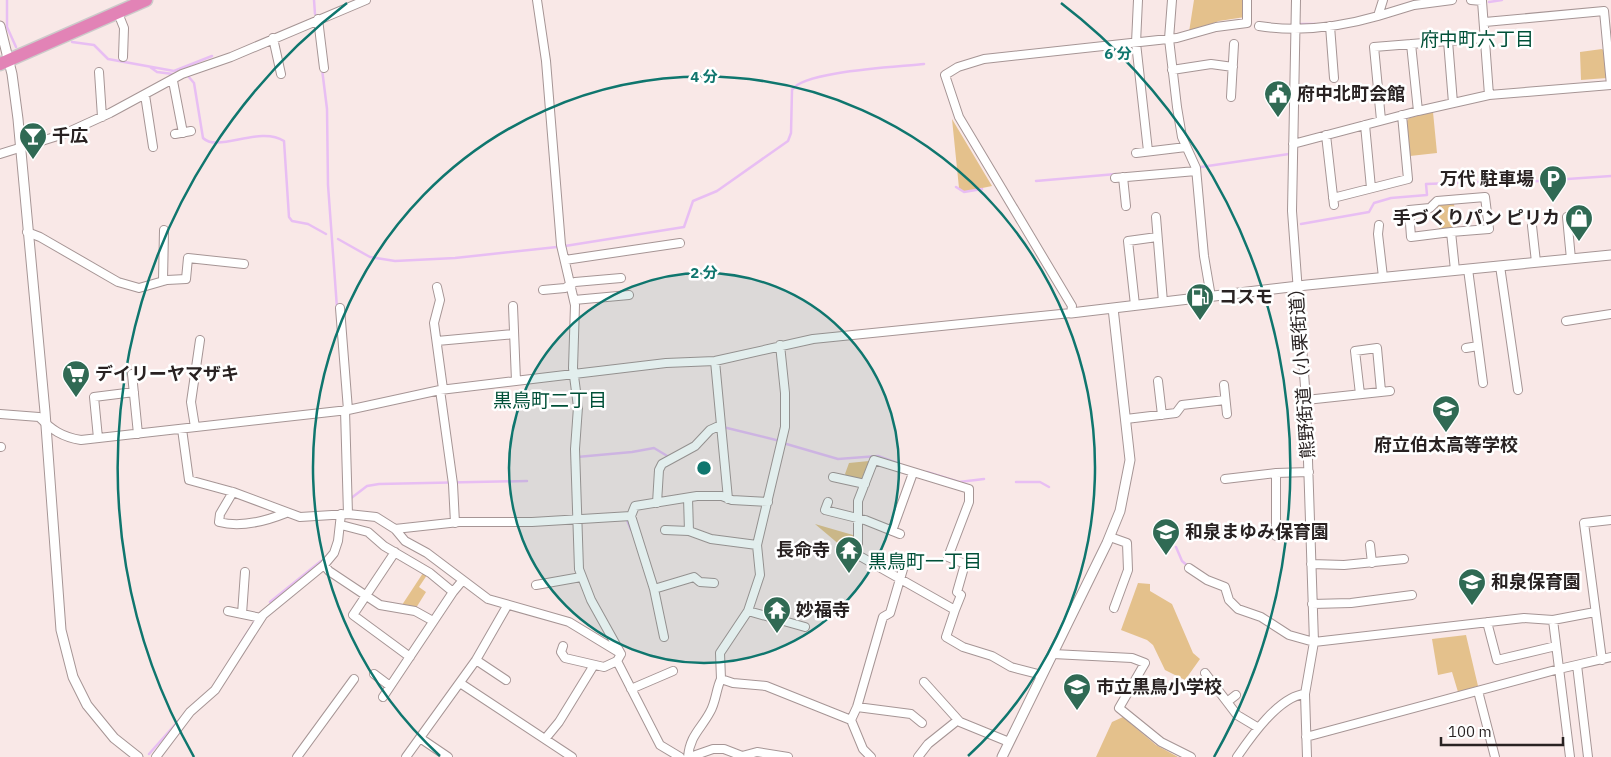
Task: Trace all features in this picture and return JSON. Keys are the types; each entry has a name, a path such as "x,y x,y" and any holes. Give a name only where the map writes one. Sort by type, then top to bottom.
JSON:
{"highway":[{"path":"5,63 146,0"}],"street":[{"path":"0,154 64,134 173,81 182,74 231,57 366,0"},
{"path":"537,0 546,61 556,205 561,245 574,300 574,374 578,407 575,449 575,494 579,520 581,577 622,654"},
{"path":"1138,0 1136,43 1148,152"},
{"path":"1172,0 1169,39 1172,70 1182,137 1196,171 1204,256 1211,297"},
{"path":"1071,313 1072,306 959,116 945,75 958,67 984,59 1169,39 1247,23 1247,0"},
{"name":"熊野街道（小栗街道）","path":"1296,0 1293,247 1298,286 1306,400 1314,642 1305,694 1307,757"},
{"path":"1378,16 1383,0"},
{"path":"1259,26 1297,28 1348,24 1414,5 1452,0"},
{"path":"1471,0 1485,1 1490,95"},
{"path":"1293,144 1418,110 1490,95 1611,85 1604,10 1485,22"},
{"path":"118,13 124,28 123,57"},
{"path":"318,19 324,68"},
{"path":"0,26 20,148 46,424 61,630 73,677 88,705 114,738 138,757"},
{"path":"1330,26 1329,63 1334,78"},
{"path":"273,38 281,74"},
{"path":"1381,120 1374,47 1486,38"},
{"path":"1448,41 1453,103"},
{"path":"1229,92 1234,44"},
{"path":"1411,44 1418,110"},
{"path":"1172,70 1211,64 1218,61 1233,67"},
{"path":"270,68 279,63"},
{"path":"99,72 102,117"},
{"path":"173,81 174,105 183,133"},
{"path":"145,95 153,147"},
{"path":"1326,135 1334,202 1371,188 1408,179 1402,115"},
{"path":"1365,124 1371,188"},
{"path":"1136,153 1186,147"},
{"path":"1115,178 1165,178 1196,171"},
{"path":"1123,177 1123,201"},
{"path":"1486,197 1489,228 1451,232 1411,237 1409,210 1430,208 1437,201 1486,197"},
{"path":"1156,216 1163,302"},
{"path":"1567,217 1571,259"},
{"path":"1379,225 1378,234 1383,278"},
{"path":"1532,226 1536,262"},
{"path":"163,281 160,248 164,230"},
{"path":"27,232 40,237 118,282 139,288 163,281 186,279 188,258 204,264 228,267 244,264"},
{"path":"1451,232 1455,270"},
{"path":"1135,305 1128,241 1157,237"},
{"path":"565,260 643,252 676,243 673,252"},
{"path":"0,414 39,417 55,432 67,438 80,440 346,410 442,389 666,363 715,361 780,345 813,340 1071,313 1298,286 1611,255"},
{"path":"1500,266 1504,320 1510,361 1518,390"},
{"path":"1468,269 1483,383"},
{"path":"543,290 565,288 575,282 617,279 613,288"},
{"path":"437,287 440,300 434,323 455,523"},
{"path":"574,300 629,295"},
{"path":"513,306 516,381"},
{"path":"156,757 190,712 215,690 261,618 324,565 334,553 344,514 346,410 340,308"},
{"path":"1002,757 1110,536 1120,511 1130,460 1113,308"},
{"path":"1474,316 1483,314"},
{"path":"1572,323 1611,314"},
{"path":"437,341 514,334"},
{"path":"194,427 191,402 200,340"},
{"path":"689,757 694,734 710,713 721,679 720,653 748,611 760,575 757,545 785,427 785,393 780,345"},
{"path":"1466,348 1478,346"},
{"path":"1360,394 1355,351 1377,348 1381,391"},
{"path":"715,361 728,499"},
{"path":"132,374 138,434"},
{"path":"1158,381 1162,415"},
{"path":"1224,385 1226,414"},
{"path":"1306,400 1350,398 1360,394 1390,391"},
{"path":"98,438 94,397 134,392"},
{"path":"1126,419 1176,413 1182,405 1225,400"},
{"path":"657,503 659,470 662,464 696,446 710,430 721,425"},
{"path":"182,428 189,480 233,492 300,517 344,514 376,518 394,529 405,541 427,553 488,599 507,606 569,622 622,654"},
{"path":"858,554 858,501 874,460 969,489 969,502 948,557 965,564 958,592 961,595 946,637 963,647 994,652 1011,667 1042,676"},
{"path":"1234,488 1229,479 1276,472 1308,472"},
{"path":"1276,472 1280,518 1276,536"},
{"path":"892,531 913,473"},
{"path":"839,475 864,484"},
{"path":"233,492 220,514 219,522 226,524 265,521 286,512"},
{"path":"664,636 654,589 631,516 635,506 697,496 722,496 728,499 768,502"},
{"path":"688,498 689,532"},
{"path":"828,502 826,510 900,534"},
{"path":"394,529 455,523 579,520 631,516"},
{"path":"1602,660 1584,523 1611,520"},
{"path":"345,526 368,532 395,552 430,573 452,592"},
{"path":"666,530 689,532 711,538 757,545"},
{"path":"363,540 368,532"},
{"path":"1110,536 1127,544 1128,570 1122,575 1118,604"},
{"path":"1370,545 1372,563"},
{"path":"849,550 955,610"},
{"path":"395,552 353,615 410,657"},
{"path":"580,559 589,559"},
{"path":"851,720 857,707 883,617 890,613 906,559"},
{"path":"1311,564 1344,565 1404,559"},
{"path":"324,565 329,571 380,604 414,611 433,622"},
{"path":"1189,568 1207,580 1225,587 1229,600 1238,609 1261,617 1289,635 1314,642 1524,618 1553,620 1595,612"},
{"path":"242,614 240,588 245,572"},
{"path":"548,573 549,583"},
{"path":"536,585 581,577"},
{"path":"654,589 694,577 700,582 714,583"},
{"path":"383,697 452,592 463,580"},
{"path":"1312,604 1351,607 1394,602 1412,595"},
{"path":"406,757 476,660 507,606"},
{"path":"228,611 261,618"},
{"path":"748,611 805,627"},
{"path":"1553,620 1570,757"},
{"path":"1487,622 1497,660 1556,646"},
{"path":"563,646 561,652 565,658 604,667 617,661 622,654"},
{"path":"1053,654 1132,658 1145,663 1119,708 1161,742 1191,757"},
{"path":"1306,738 1559,669 1611,657"},
{"path":"476,660 506,680"},
{"path":"617,661 660,745 680,757"},
{"path":"545,739 559,722 594,665"},
{"path":"1577,665 1588,757"},
{"path":"631,689 673,671"},
{"path":"1205,673 1238,715 1257,727"},
{"path":"374,674 390,686"},
{"path":"297,757 354,679"},
{"path":"721,679 766,686 851,720 863,749 871,757"},
{"path":"924,682 941,694 958,720 1009,742"},
{"path":"460,683 572,757"},
{"path":"1478,691 1495,757"},
{"path":"1237,757 1257,727 1293,698 1305,694"},
{"path":"1227,702 1236,695"},
{"path":"857,707 911,714 922,723"},
{"path":"918,757 928,744 958,720"},
{"path":"420,738 448,757"},
{"path":"689,757 713,749 724,750 742,756 756,752 788,757"}],"shaded area":[{"path":"1194,0 1245,0 1245,17 1219,21 1189,32"},
{"path":"1602,49 1604,51 1607,78 1581,80 1580,52"},
{"path":"1433,112 1437,153 1410,156 1407,121 1409,118"},
{"path":"952,119 992,186 963,192 959,188"},
{"path":"1454,203 1456,229 1439,230 1437,207 1439,204"},
{"path":"869,461 862,478 859,480 847,477 845,474 849,463"},
{"path":"815,524 853,535 853,547 847,551"},
{"path":"423,573 427,575 419,587 426,592 416,608 402,605"},
{"path":"1138,583 1150,584 1150,591 1172,604 1193,653 1200,659 1185,680 1165,670 1153,645 1147,640 1121,630"},
{"path":"1466,635 1478,686 1458,692 1452,672 1438,675 1432,639"},
{"path":"1123,717 1156,745 1178,757 1096,757 1112,722"}],"waterway":[{"path":"7,0 7,27 16,47"},
{"path":"314,0 315,14"},
{"path":"1489,2 1502,0"},
{"path":"1300,24 1315,24"},
{"path":"72,42 94,45 108,59 174,71 212,56"},
{"path":"565,246 684,227 693,201 717,191 788,141 791,133 792,90 800,84 814,78 832,74 924,64"},
{"path":"150,67 157,72 173,74"},
{"path":"322,69 327,109 328,185 337,308"},
{"path":"188,76 194,83 203,138 210,142 219,143 263,136 274,137 284,141 289,217 292,221 308,224 326,234"},
{"path":"1201,167 1289,154"},
{"path":"1036,181 1116,174"},
{"path":"1509,183 1611,176"},
{"path":"1301,224 1369,212 1374,203 1391,198 1427,195 1426,184 1482,182 1501,184"},
{"path":"956,187 964,192 982,189"},
{"path":"338,239 370,257 395,261 455,258 557,247"},
{"path":"723,427 780,441"},
{"path":"783,443 838,459 878,456 900,464"},
{"path":"577,457 654,448 669,457"},
{"path":"927,472 959,482 984,479"},
{"path":"350,499 367,486 379,484 527,481"},
{"path":"1016,482 1040,482 1049,487"},
{"path":"627,520 631,530"},
{"path":"1176,547 1182,561 1189,567"},
{"path":"270,602 321,561"},
{"path":"240,644 255,621"},
{"path":"149,754 188,710"}],"place":[{"name":"府中北町会館","path":"1278,118"},
{"name":"千広","path":"33,160"},
{"name":"万代 駐車場","path":"1553,203"},
{"name":"手づくりパン ピリカ","path":"1579,242"},
{"name":"コスモ","path":"1200,321"},
{"name":"デイリーヤマザキ","path":"76,398"},
{"name":"府立伯太高等学校","path":"1446,433"},
{"name":"和泉まゆみ保育園","path":"1166,556"},
{"name":"長命寺","path":"849,574"},
{"name":"和泉保育園","path":"1472,606"},
{"name":"妙福寺","path":"777,634"},
{"name":"市立黒鳥小学校","path":"1077,711"}],"district":[{"name":"府中町六丁目","path":"1477,39"},
{"name":"黒鳥町二丁目","path":"550,400"},
{"name":"黒鳥町一丁目","path":"925,561"}]}
